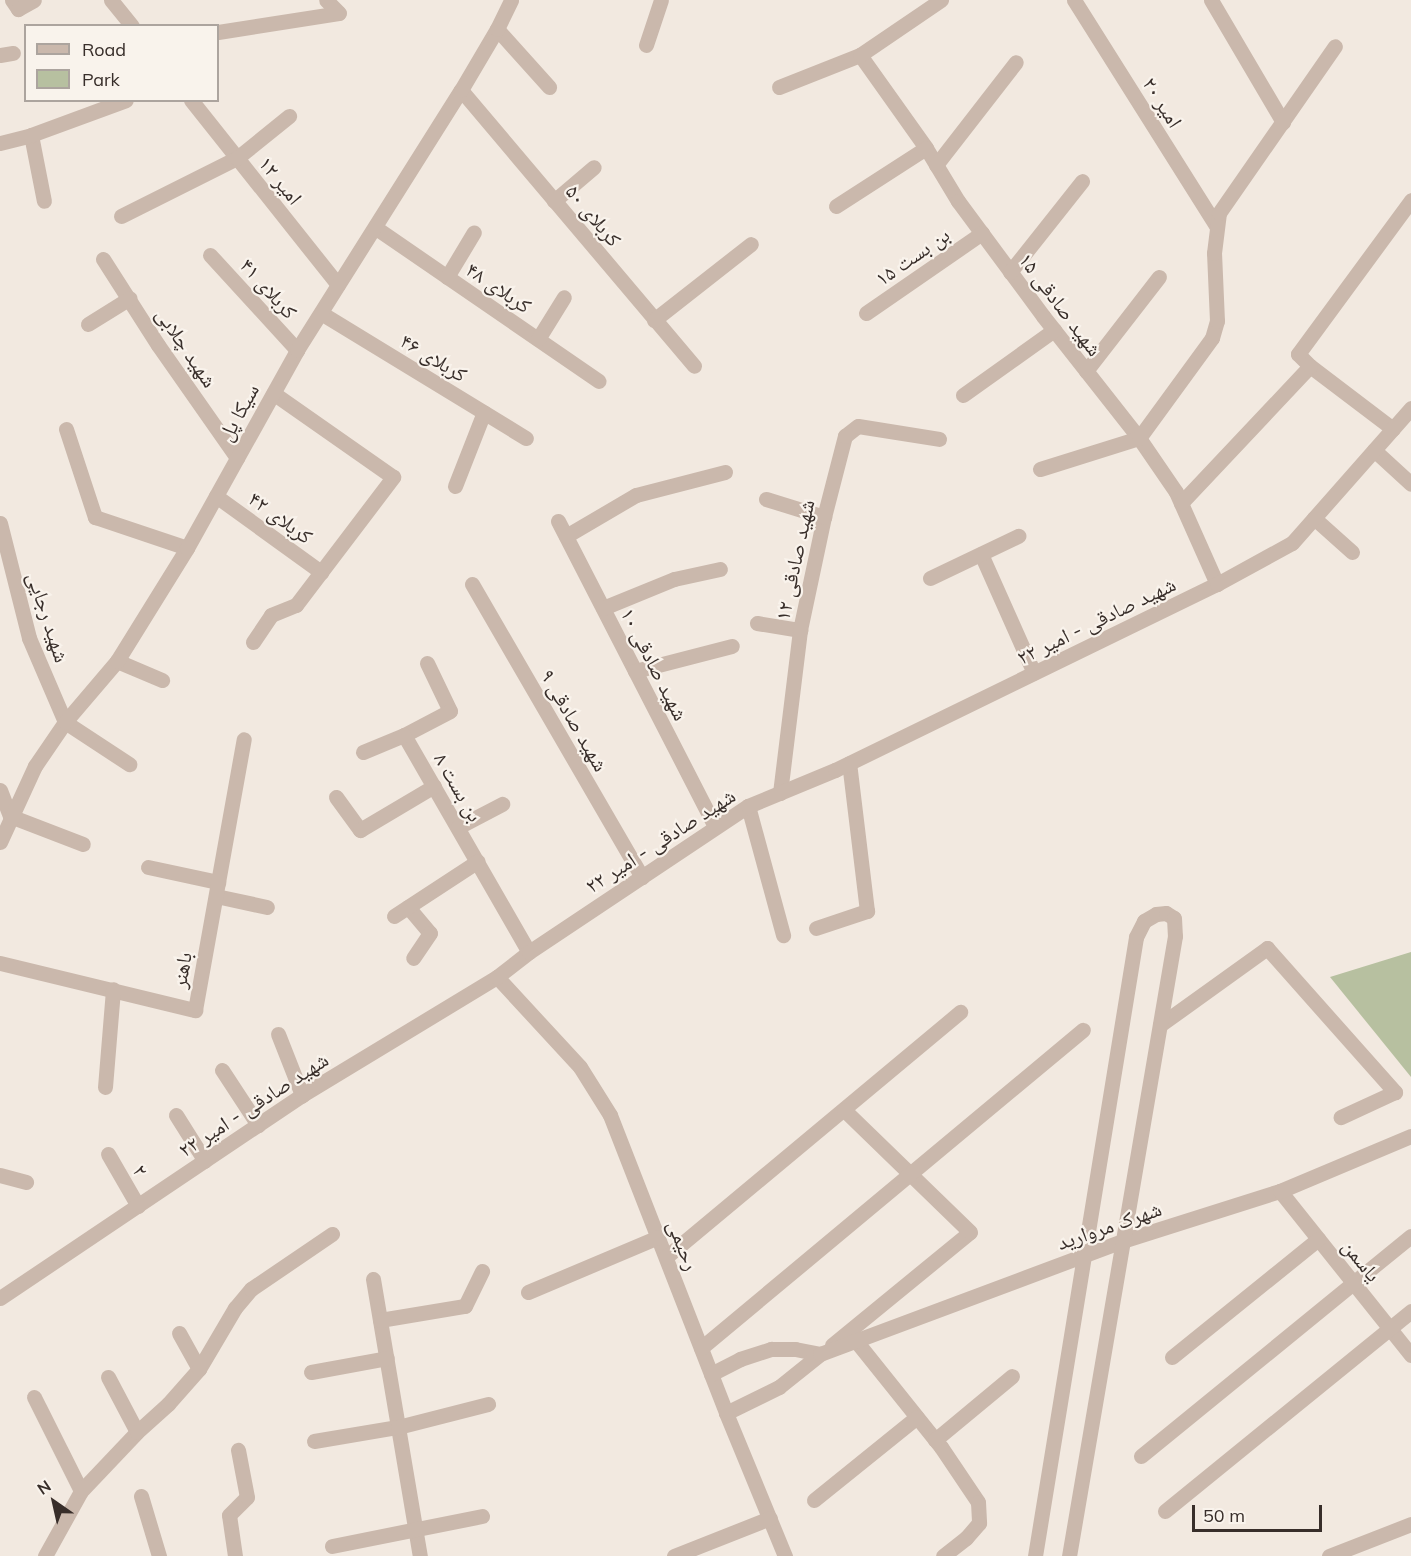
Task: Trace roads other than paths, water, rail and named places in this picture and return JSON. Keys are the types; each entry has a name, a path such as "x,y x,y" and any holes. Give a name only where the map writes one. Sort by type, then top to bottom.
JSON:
{"street":[{"path":"12,0 18,9 34,0"},
{"path":"219,32 339,14 326,0"},
{"name":"سیکا پل","path":"0,842 35,766 65,722 117,660 187,548 297,350 462,90 511,0"},
{"path":"646,45 662,0"},
{"path":"779,87 860,55 941,0"},
{"name":"امیر ۲۰","path":"1074,0 1217,227"},
{"path":"1211,0 1282,122"},
{"path":"114,1 131,24"},
{"path":"497,29 549,87"},
{"path":"1040,469 1139,438 1212,338 1217,321 1214,253 1219,213 1335,46"},
{"name":"شهید صادقی ۱۵","path":"860,55 1010,272 1139,438 1181,502 1217,584"},
{"path":"936,165 1016,62"},
{"name":"کربلای ۵۰","path":"462,90 694,366"},
{"path":"0,143 31,135 121,102"},
{"name":"امير ۱۲","path":"193,102 338,285"},
{"path":"121,216 237,158 289,116"},
{"path":"31,135 44,201"},
{"path":"836,206 926,148"},
{"path":"554,201 594,167"},
{"path":"1010,272 1082,181"},
{"path":"1393,429 1310,366 1298,354 1411,200"},
{"name":"کربلای ۴۸","path":"376,228 599,381"},
{"path":"447,277 474,232"},
{"name":"بن بست ۱۵","path":"866,313 982,233"},
{"path":"654,320 751,244"},
{"name":"کربلای ۴۱","path":"210,255 297,350"},
{"name":"شهید چلابی","path":"103,259 158,345 237,458"},
{"path":"1086,371 1158,277"},
{"path":"538,339 564,297"},
{"path":"88,324 130,298"},
{"name":"کربلای ۴۶","path":"321,313 526,438"},
{"path":"963,394 1054,330"},
{"path":"1181,502 1310,366"},
{"path":"253,642 271,615 296,605 393,477 273,393"},
{"name":"شهید صادقی - امیر ۲۲","path":"0,1298 302,1095 497,977 529,952 715,826 748,807 849,763 1217,584 1292,543 1411,408"},
{"path":"454,486 484,412"},
{"name":"شهید صادقی ۱۲","path":"780,793 800,630 824,517 845,436 858,426 939,439"},
{"path":"66,429 95,518 187,548"},
{"path":"1374,450 1411,484"},
{"path":"566,536 636,495 726,472"},
{"name":"کربلای ۴۲","path":"216,496 321,572"},
{"path":"766,499 824,517"},
{"path":"1314,518 1352,552"},
{"name":"شهید صادقی ۱۰","path":"558,521 715,826"},
{"name":"شهید رجایی","path":"0,523 29,638 65,722"},
{"path":"930,578 1018,536"},
{"path":"981,554 1034,673"},
{"path":"603,608 674,579 720,569"},
{"name":"شهید صادقی ۹","path":"472,584 642,877"},
{"path":"757,623 800,630"},
{"path":"635,671 732,646"},
{"path":"117,660 162,680"},
{"path":"363,752 404,735 450,711 427,663"},
{"path":"65,722 129,764"},
{"name":"بن بست ۸","path":"404,735 529,952"},
{"name":"باهنر","path":"0,963 195,1010 244,739"},
{"path":"816,928 867,910 849,763"},
{"path":"336,797 360,830 434,786"},
{"path":"0,790 10,816 83,844"},
{"path":"458,827 502,804"},
{"path":"748,807 783,935"},
{"path":"394,916 478,861"},
{"path":"148,867 267,907"},
{"path":"408,907 430,933 413,958"},
{"path":"1035,1556 1136,937 1144,921 1156,914 1166,913 1174,918 1175,936 1069,1556"},
{"path":"1160,1025 1267,948 1395,1092 1341,1117"},
{"name":"رحیمی","path":"497,977 580,1066 609,1115 785,1556"},
{"path":"105,1088 113,989"},
{"path":"666,1257 960,1012"},
{"path":"701,1348 1083,1030"},
{"path":"278,1034 302,1095"},
{"path":"222,1070 258,1125"},
{"path":"820,1354 970,1232 844,1110"},
{"path":"176,1115 204,1161"},
{"name":"شهرک مروارید","path":"726,1413 779,1387 820,1354 1122,1241 1280,1191 1411,1136"},
{"name":"۲","path":"108,1154 138,1206"},
{"path":"0,1174 26,1182"},
{"name":"یاسمن","path":"1280,1191 1411,1355"},
{"path":"45,1556 81,1491 137,1432 168,1404 198,1369 235,1308 251,1289 332,1234"},
{"path":"1141,1456 1411,1236"},
{"path":"528,1292 658,1237"},
{"path":"1172,1357 1318,1239"},
{"path":"380,1320 465,1306 482,1271"},
{"path":"373,1279 420,1556"},
{"path":"1165,1511 1411,1311"},
{"path":"179,1333 198,1369"},
{"path":"856,1341 935,1440 978,1502 979,1523 966,1538 943,1556"},
{"name":"شهرک مروارید","path":"711,1374 740,1359 771,1349 795,1349 820,1354"},
{"path":"311,1372 387,1358"},
{"path":"935,1440 1012,1376"},
{"path":"108,1377 137,1432"},
{"path":"33,1397 81,1491"},
{"path":"314,1441 398,1427 488,1404"},
{"path":"814,1500 917,1417"},
{"path":"235,1556 229,1515 247,1497 238,1450"},
{"path":"141,1496 159,1556"},
{"path":"332,1546 482,1516"},
{"path":"674,1556 770,1518"},
{"path":"1329,1556 1411,1524"}]}
